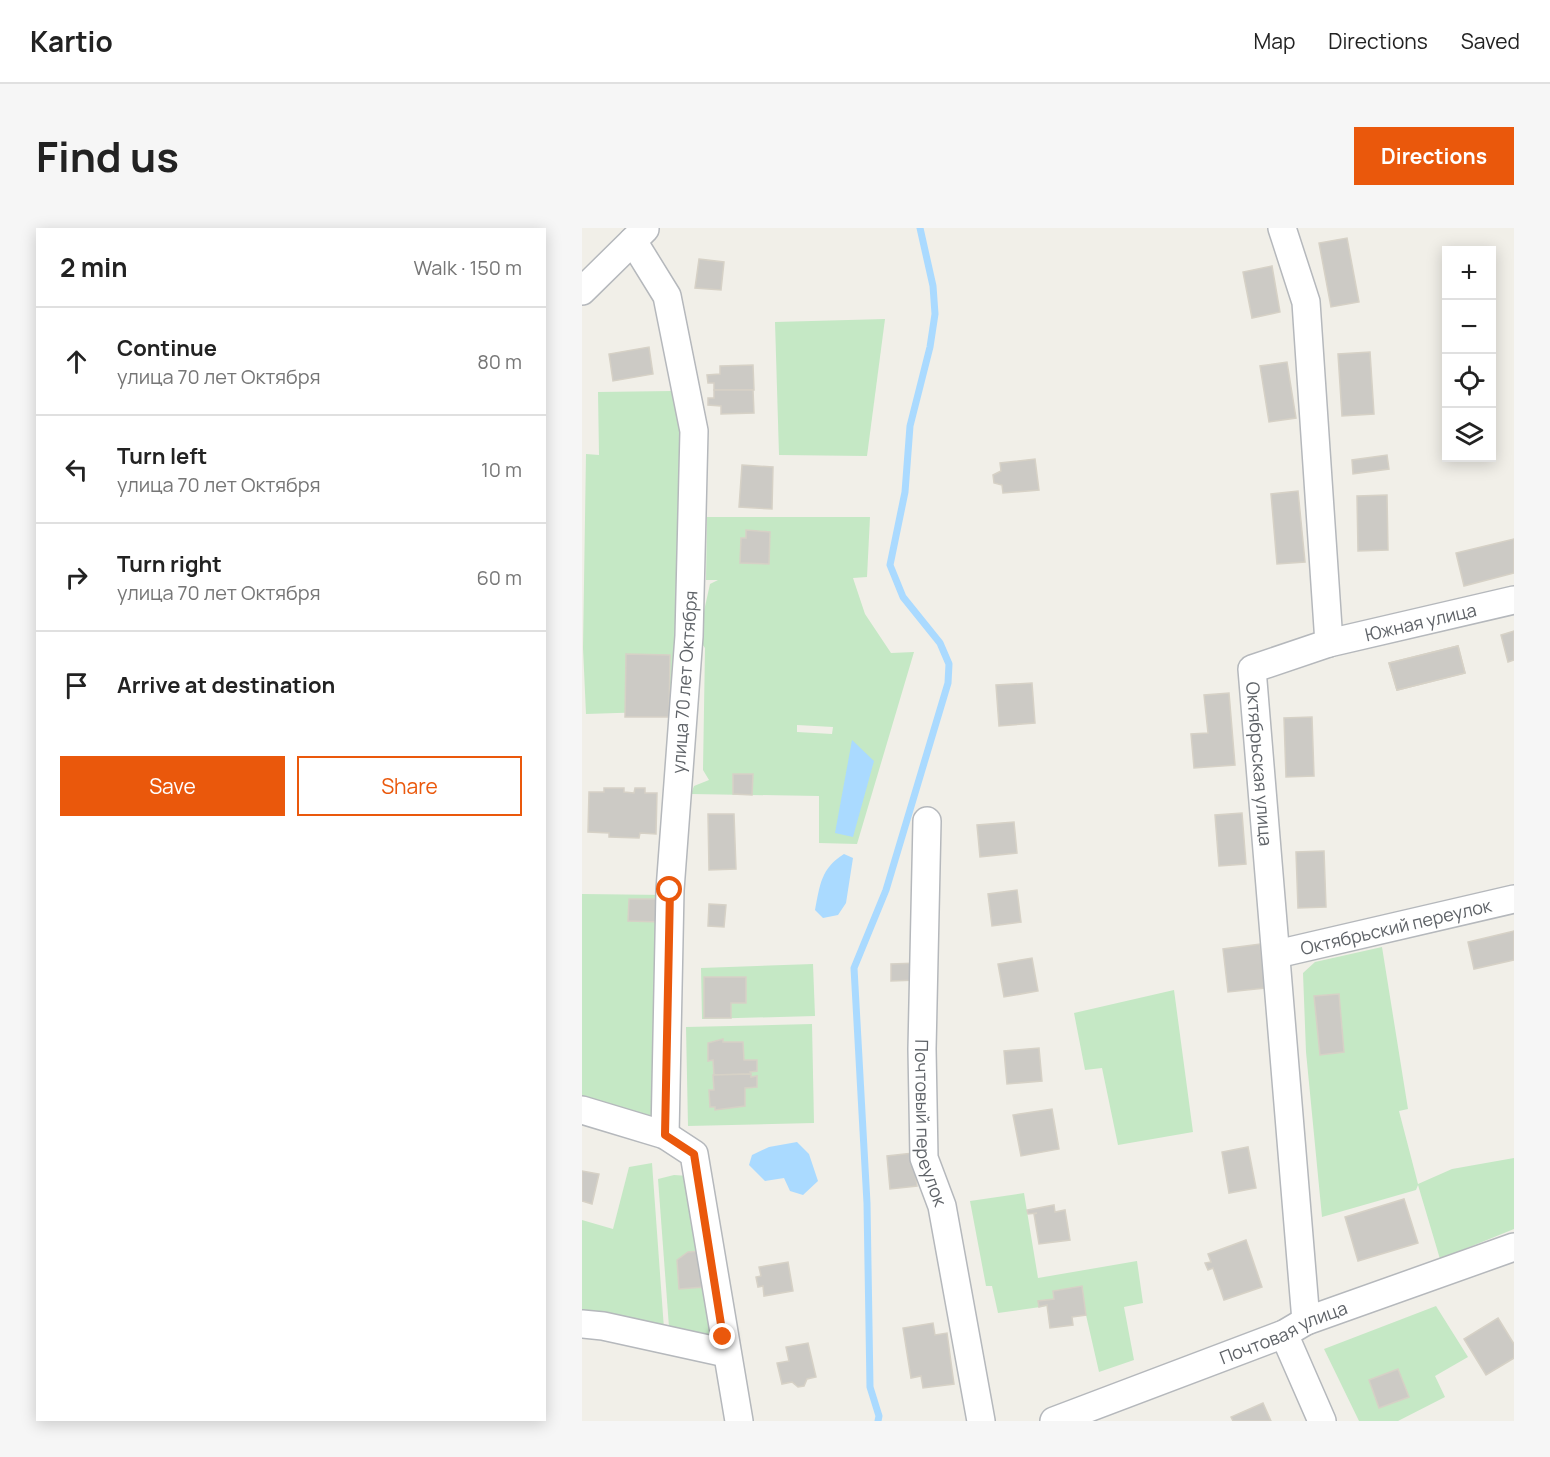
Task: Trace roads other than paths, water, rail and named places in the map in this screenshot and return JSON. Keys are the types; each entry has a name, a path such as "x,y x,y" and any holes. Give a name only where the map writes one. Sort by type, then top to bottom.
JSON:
{"street":[{"path":"1282,228 1306,302 1329,644"},
{"name":"улица 70 лет Октября","path":"582,291 639,235 667,296 694,431 689,636 670,890 665,1135"},
{"name":"Южная улица","path":"1329,644 1514,600"},
{"name":"Октябрьская улица","path":"1322,1421 1295,1327 1277,954 1252,669 1329,644"},
{"name":"Почтовый переулок","path":"927,821 922,1049 924,1158 942,1206 981,1421"},
{"name":"Октябрьский переулок","path":"1277,954 1514,899"},
{"path":"582,1110 665,1135 694,1154 739,1421"},
{"name":"Почтовая улица","path":"1054,1421 1295,1327 1514,1247"},
{"path":"582,1324 603,1326 726,1353"}],"water":[{"path":"852,740 874,761 853,837 835,833"},
{"path":"844,854 853,858 846,903 838,915 823,918 815,910 820,885 830,865"},
{"path":"797,1142 809,1154 818,1181 803,1195 790,1191 784,1178 765,1181 749,1165 752,1155 769,1147"}],"waterway":[{"path":"878,1421 879,1416 870,1387 867,1203 854,968 886,890 948,683 949,664 940,643 903,597 890,565 905,492 910,426 930,347 935,314 933,286 920,228"}]}
